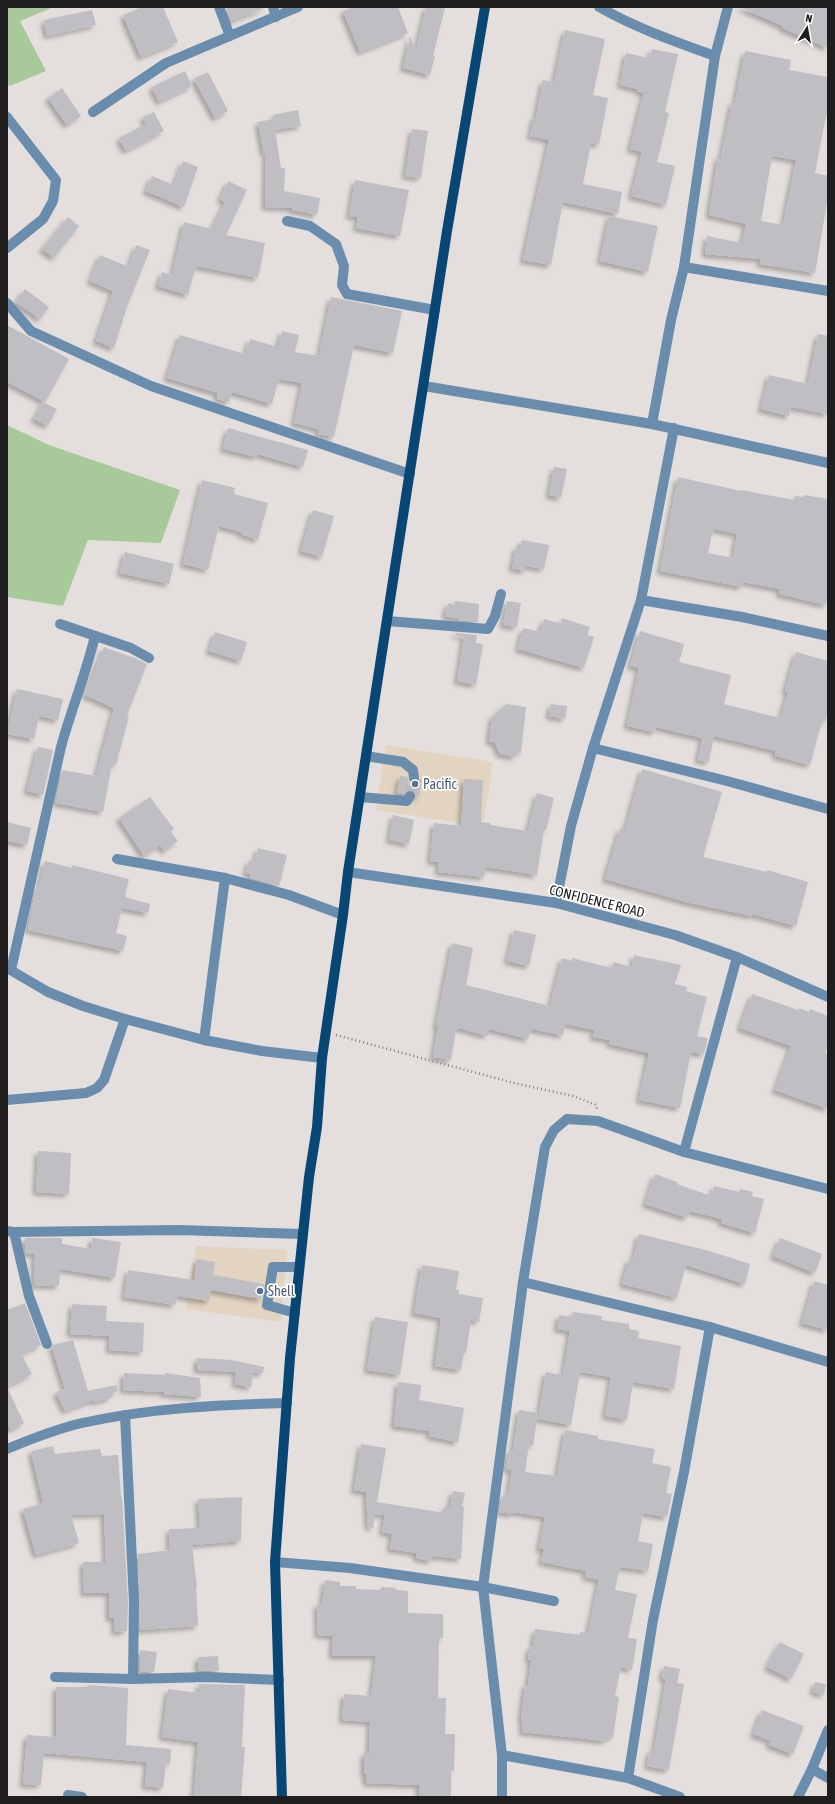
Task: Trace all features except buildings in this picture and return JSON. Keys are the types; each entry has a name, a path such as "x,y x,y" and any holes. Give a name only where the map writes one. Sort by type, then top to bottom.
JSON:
{"main road":[{"path":"282,1797 275,1562 295,1313 303,1234 317,1127 322,1058 344,915 348,872 435,310 485,7"}],"street":[{"path":"219,7 230,36"},
{"path":"93,112 142,77 166,63 230,36 275,12 298,7"},
{"path":"600,7 616,17 666,38 715,56"},
{"path":"652,424 671,320 684,267 715,56 728,7"},
{"path":"7,117 56,180 53,201 43,219 7,248"},
{"path":"287,221 310,226 336,244 344,266 342,285 347,294 435,310"},
{"path":"684,267 828,291"},
{"path":"7,303 31,331 151,386 410,474"},
{"path":"424,386 674,428 828,463"},
{"path":"556,903 571,826 593,748 641,600 674,428"},
{"path":"387,621 488,629 495,616 501,594"},
{"path":"641,600 742,617 828,636"},
{"path":"60,624 131,648 149,658"},
{"path":"95,636 89,662 70,712 59,754 9,969 48,992 83,1006 125,1019 204,1040 262,1051 322,1058"},
{"path":"593,748 727,781 828,809"},
{"path":"366,756 403,762 413,770 414,778"},
{"path":"360,797 400,802 406,801 410,796"},
{"path":"117,859 225,878 289,895 344,915"},
{"name":"CONFIDENCE ROAD","path":"348,872 556,903 675,935 737,957 828,997"},
{"path":"204,1040 225,878"},
{"path":"684,1152 737,957"},
{"path":"7,1100 86,1093 97,1088 104,1080 125,1019"},
{"path":"502,1797 502,1754 483,1587 523,1282 545,1147 554,1130 567,1119 598,1121 684,1152 828,1189"},
{"path":"47,1344 29,1296 11,1231 179,1230 303,1234"},
{"path":"295,1313 266,1305 273,1267 300,1267"},
{"path":"523,1282 710,1326 828,1362"},
{"path":"628,1778 654,1620 684,1472 710,1326"},
{"path":"7,1449 80,1423 147,1411 214,1405 287,1403"},
{"path":"125,1415 134,1602 133,1679"},
{"path":"275,1562 350,1568 483,1587 554,1601"},
{"path":"55,1677 133,1679 208,1677 279,1680"},
{"path":"798,1797 812,1770 828,1730"},
{"path":"502,1754 628,1778 680,1797"},
{"path":"812,1770 828,1778"},
{"path":"68,1795 82,1797"}],"path":[{"path":"326,1033 351,1038 514,1083 573,1096 596,1105 598,1121"}],"shaded area":[{"path":"386,745 493,762 484,821 462,818 461,823 376,810"},
{"path":"196,1246 287,1250 281,1322 186,1309"}],"green space":[{"path":"7,7 54,7 20,21 46,71 10,86 7,84"},
{"path":"7,425 49,445 180,490 161,543 88,540 63,606 7,597"}],"tunnel":[{"path":"410,796 414,778"}],"place":[{"name":"Pacific","path":"415,784"},
{"name":"Shell","path":"260,1291"}]}
